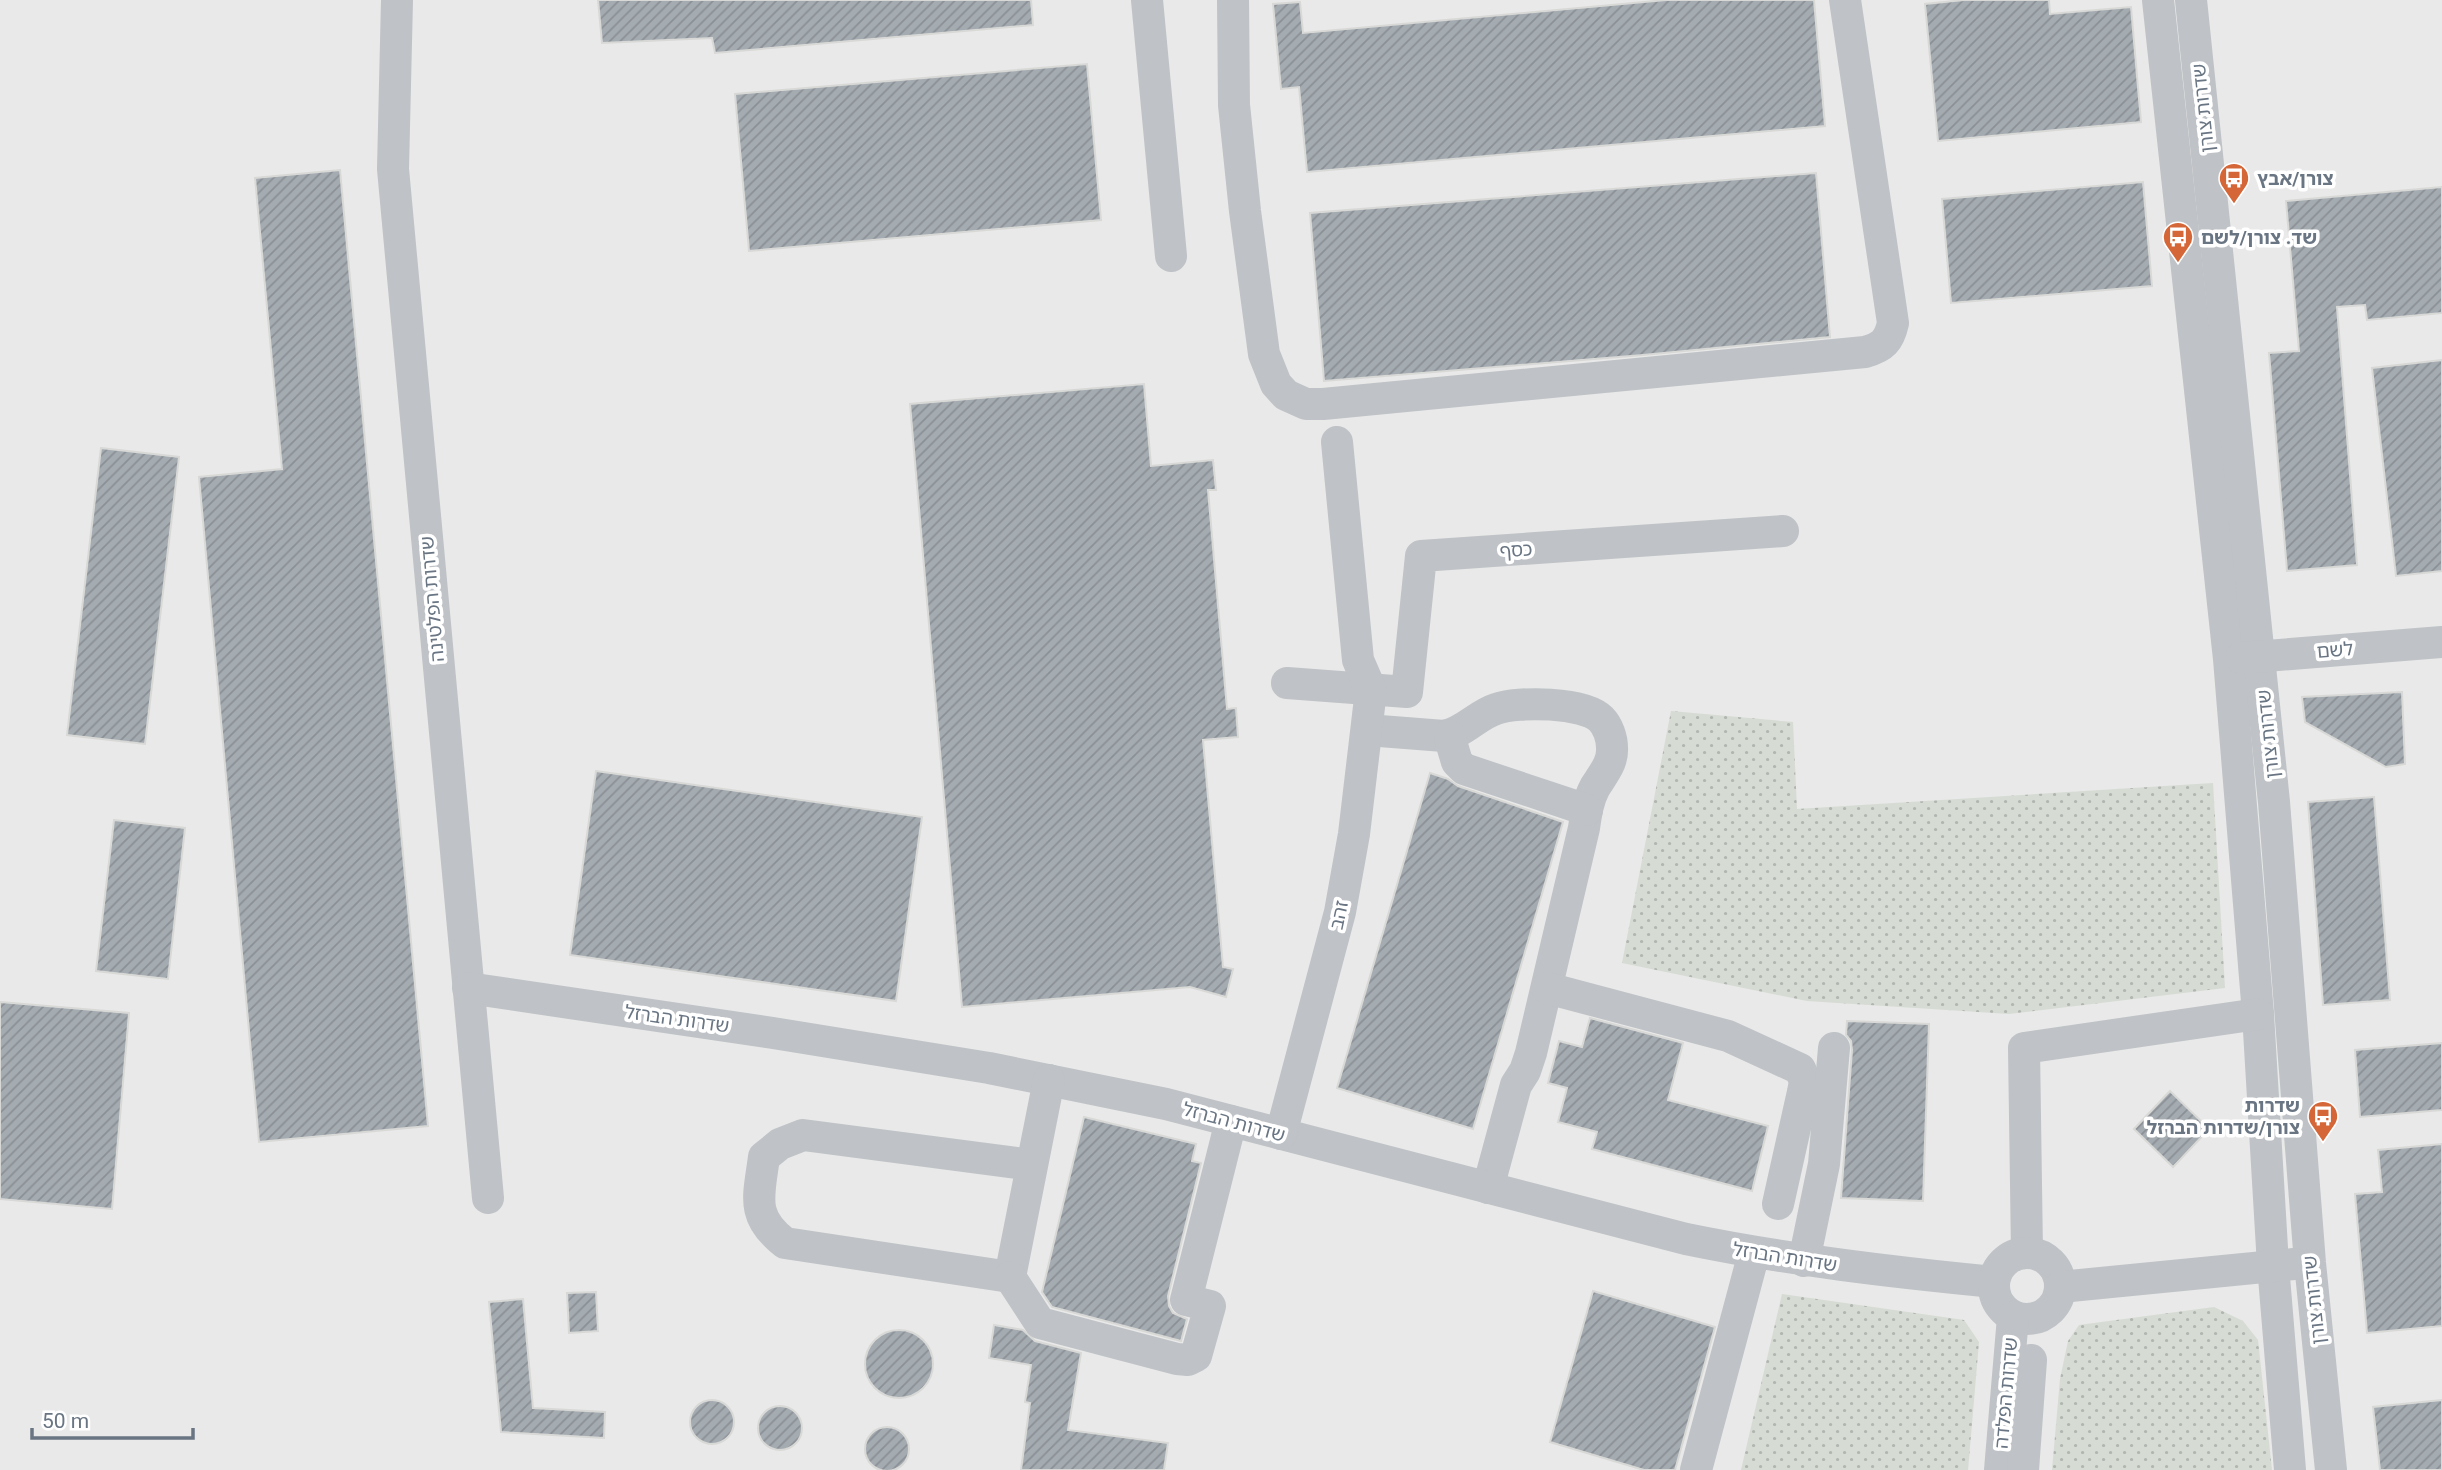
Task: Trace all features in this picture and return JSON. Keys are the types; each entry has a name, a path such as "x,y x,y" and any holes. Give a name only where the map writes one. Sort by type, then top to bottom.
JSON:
{"street":[{"name":"שדרות הפלטינה","path":"397,0 393,169 488,1198"},
{"path":"1147,0 1171,256"},
{"path":"1233,0 1234,105 1262,341 1276,384 1286,395 1306,404 1865,352 1880,348 1889,339 1893,323 1845,0"},
{"name":"שדרות צורן","path":"2158,0 2229,659 2258,1014 2273,1265 2290,1470"},
{"name":"שדרות צורן","path":"2191,0 2274,802 2310,1263 2331,1470"},
{"path":"1287,683 1371,690 1358,660 1337,442"},
{"name":"כסף","path":"1371,690 1407,692 1421,556 1783,531"},
{"name":"לשם","path":"2229,659 2442,642"},
{"name":"זהב","path":"1281,1134 1340,912 1354,834 1371,690"},
{"path":"1367,730 1448,735 1471,725 1492,710 1538,705 1561,706 1594,713 1603,720 1609,731 1612,749 1610,761 1587,810 1531,1053 1516,1086 1488,1188"},
{"path":"1448,735 1457,762 1464,769 1587,810"},
{"name":"שדרות הברזל","path":"468,988 989,1068 1167,1104 1686,1239 1804,1261 1994,1283"},
{"path":"1546,988 1728,1036 1800,1069 1805,1081 1804,1092 1778,1205"},
{"path":"2026,1253 2024,1048 2258,1014"},
{"path":"1804,1261 1824,1164 1834,1048"},
{"path":"1049,1080 1010,1277 1040,1323 1177,1359 1188,1360 1196,1356 1210,1307 1186,1300 1231,1121"},
{"path":"1010,1277 785,1243 769,1230 758,1203 764,1157 780,1144 803,1135 1032,1165"},
{"path":"1696,1470 1754,1253"},
{"path":"2026,1253 2046,1259 2053,1267 2060,1287 2052,1308 2043,1315 2023,1318 1998,1303 1994,1283 2001,1265 2026,1253"},
{"path":"2060,1287 2310,1263"},
{"name":"שדרות הפלדה","path":"2000,1470 2023,1318"},
{"name":"שדרות הפלדה","path":"2023,1318 2024,1470"}],"shaded area":[{"path":"0,0 2442,0 2442,1470 0,1470"},
{"path":"1671,711 1793,722 1797,809 2213,783 2225,988 2009,1014 1807,1001 1622,963"},
{"path":"1782,1294 1964,1320 1979,1342 1968,1470 1741,1470"},
{"path":"2214,1307 2243,1321 2258,1340 2272,1470 2052,1470 2060,1379 2068,1341 2079,1325"}],"building":[{"path":"598,0 1031,0 1033,25 715,53 712,38 602,43"},
{"path":"1666,0 1814,0 1825,126 1307,172 1299,87 1281,89 1273,4 1300,2 1303,33"},
{"path":"1964,0 2049,0 2050,14 2131,7 2141,122 1938,141 1925,4"},
{"path":"1087,64 1101,220 749,251 735,94"},
{"path":"340,170 428,1126 259,1142 199,477 282,469 255,178"},
{"path":"1816,173 1830,337 1324,381 1310,213"},
{"path":"2143,182 2152,286 1951,303 1942,199"},
{"path":"2442,187 2442,313 2367,320 2365,305 2337,307 2357,565 2287,571 2269,353 2299,351 2286,201"},
{"path":"2442,360 2442,571 2396,576 2372,368"},
{"path":"1144,384 1151,466 1213,460 1216,490 1208,490 1227,709 1236,708 1238,737 1203,740 1223,967 1233,969 1226,997 1190,987 962,1007 910,404"},
{"path":"101,448 179,457 145,744 67,735"},
{"path":"2402,692 2405,764 2386,767 2305,722 2302,697"},
{"path":"596,771 922,817 896,1001 570,955"},
{"path":"1430,773 1448,779 1458,786 1563,822 1473,1129 1337,1088"},
{"path":"2374,797 2390,1000 2323,1005 2308,802"},
{"path":"114,820 185,828 168,979 96,971"},
{"path":"0,1002 129,1013 112,1209 0,1199"},
{"path":"1590,1018 1683,1043 1668,1100 1768,1126 1752,1191 1592,1149 1597,1132 1558,1122 1567,1088 1548,1083 1559,1041 1582,1047"},
{"path":"1847,1021 1929,1024 1923,1201 1841,1198 1852,1050 1851,1041 1846,1035"},
{"path":"2442,1043 2442,1110 2360,1117 2355,1050"},
{"path":"2170,1091 2209,1129 2173,1167 2134,1129"},
{"path":"1084,1117 1196,1144 1192,1161 1201,1163 1168,1296 1173,1313 1187,1319 1181,1341 1052,1307 1042,1292"},
{"path":"2442,1144 2442,1326 2367,1333 2355,1194 2382,1192 2378,1150"},
{"path":"1593,1291 1715,1327 1675,1470 1644,1470 1550,1442"},
{"path":"596,1292 598,1331 569,1333 567,1293"},
{"path":"523,1299 533,1408 605,1412 604,1438 501,1432 489,1302"},
{"path":"994,1325 1023,1330 1035,1341 1081,1353 1068,1430 1168,1443 1164,1470 1021,1470 1030,1403 1025,1402 1031,1365 989,1358"},
{"path":"899,1330 912,1333 923,1340 930,1351 933,1364 930,1377 923,1388 912,1395 899,1398 886,1395 875,1388 868,1377 865,1364 868,1351 875,1340 886,1333"},
{"path":"712,1400 721,1401 728,1406 733,1413 733,1431 728,1438 721,1443 712,1444 703,1443 696,1438 691,1431 690,1422 691,1413 696,1406 703,1401"},
{"path":"2442,1400 2442,1470 2380,1470 2373,1407"},
{"path":"780,1406 789,1407 796,1412 801,1419 801,1437 796,1444 789,1449 780,1450 771,1449 764,1444 759,1437 758,1428 759,1419 764,1412 771,1407"},
{"path":"887,1427 896,1428 903,1433 908,1440 908,1458 903,1465 896,1470 887,1471 878,1470 871,1465 866,1458 865,1449 866,1440 871,1433 878,1428"}],"place":[{"name":"צורן/אבץ","path":"2234,205"},
{"name":"שד. צורן/לשם","path":"2178,264"},
{"name":"שדרות צורן/שדרות הברזל","path":"2323,1143"}]}
